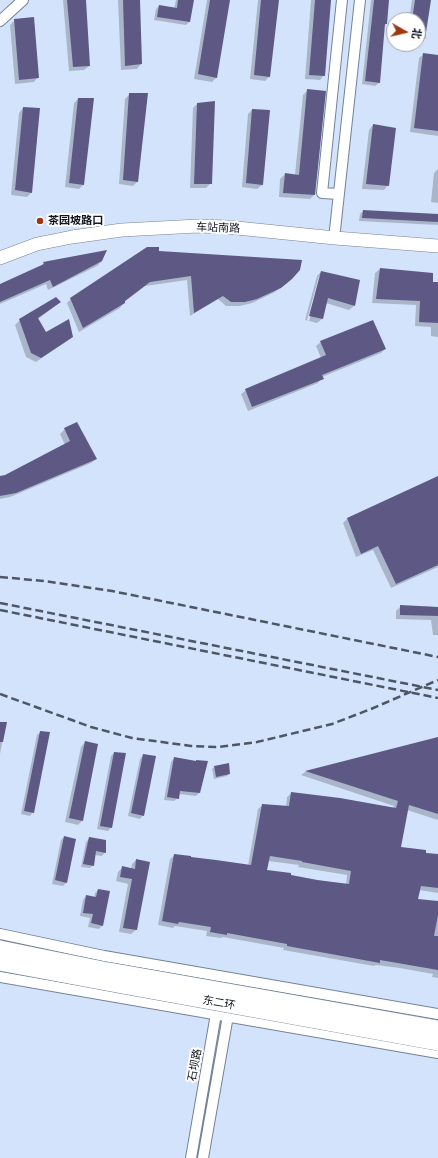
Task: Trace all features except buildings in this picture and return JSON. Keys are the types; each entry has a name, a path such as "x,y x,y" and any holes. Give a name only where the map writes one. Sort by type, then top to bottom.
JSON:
{"highway":[{"name":"东二环","path":"0,948 108,970 438,1028"},
{"name":"东二环","path":"0,963 438,1043"}],"main road":[{"name":"车站南路","path":"0,248 36,236 119,223 200,220 438,238"},
{"name":"车站南路","path":"0,258 37,244 72,238 122,230 198,226 227,227 335,238 438,246"}],"street":[{"path":"0,21 23,0"},
{"path":"339,194 322,193 342,0"},
{"path":"335,230 360,0"},
{"path":"0,934 104,956 438,1014"},
{"name":"石坝路","path":"191,1158 222,976"},
{"path":"0,977 438,1054"},
{"path":"203,1158 236,978"}],"railway":[{"path":"0,577 44,581 112,591 438,657"},
{"path":"0,603 438,690"},
{"path":"0,610 438,698"},
{"path":"0,694 91,727 132,738 191,746 218,747 257,742 332,724 438,680"}],"place":[{"name":"茶园坡路口","path":"40,221"}]}
